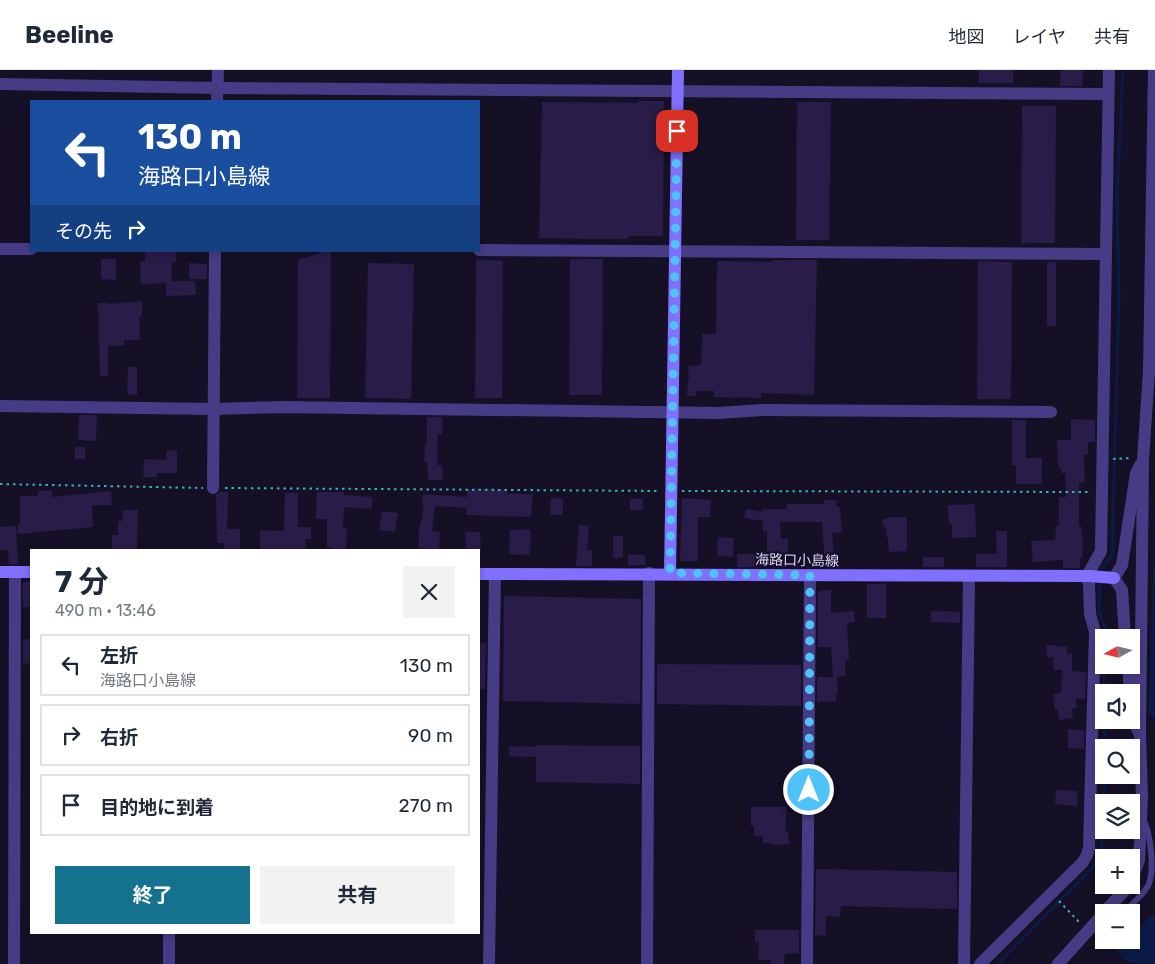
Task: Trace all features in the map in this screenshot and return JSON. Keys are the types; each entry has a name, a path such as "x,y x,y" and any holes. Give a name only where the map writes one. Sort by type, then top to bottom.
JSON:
{"main road":[{"path":"670,573 678,70"},
{"path":"0,572 30,572"},
{"name":"海路口小島線","path":"480,574 670,573 1109,577"}],"street":[{"path":"217,100 218,70"},
{"path":"980,964 1024,922 1088,855 1095,632 1090,614 1088,576 1101,550 1109,70"},
{"path":"1139,849 1142,788 1140,734 1144,458 1148,371 1154,70"},
{"path":"0,84 217,88 1108,94"},
{"path":"0,249 30,249"},
{"path":"480,250 1106,254"},
{"path":"213,488 215,252"},
{"path":"0,406 718,413 762,410 1051,412"},
{"path":"1124,629 1122,590 1109,577 1122,565 1136,473 1144,458"},
{"path":"14,964 15,572"},
{"path":"647,964 648,573"},
{"path":"489,964 495,574"},
{"path":"808,964 810,575"},
{"path":"964,964 968,576"},
{"path":"1137,729 1140,734"},
{"path":"1112,904 1122,894"},
{"path":"1058,964 1095,922"},
{"path":"169,934 169,964"}],"lane":[{"path":"1131,904 1148,886 1151,876 1149,831 1141,815"}],"path":[{"path":"1115,459 1144,458"},
{"path":"0,484 213,488 1102,492"},
{"path":"1065,907 1087,930"}],"water":[{"path":"1155,498 1155,720 1149,714"},
{"path":"1152,914 1155,915 1155,964 1141,964 1129,961 1119,955 1115,949 1140,949 1140,928"}],"building":[{"path":"979,70 1013,70 1013,83 979,83"},
{"path":"1061,70 1083,70 1082,86 1060,86"},
{"path":"638,101 664,101 663,236 628,236 628,239 539,238 542,102 638,103"},
{"path":"797,102 831,102 829,240 796,240"},
{"path":"1022,106 1056,106 1055,243 1021,243"},
{"path":"145,252 176,252 176,262 171,262 172,281 195,281 196,295 166,296 166,283 141,284 140,261 145,261"},
{"path":"322,252 331,252 330,398 297,398 298,260"},
{"path":"101,259 116,259 116,280 101,279"},
{"path":"476,259 503,261 502,398 475,398"},
{"path":"570,259 603,259 602,395 569,395"},
{"path":"771,260 817,260 814,395 761,393 761,398 714,397 714,391 696,391 696,396 687,396 688,366 701,365 702,334 716,334 717,261 771,262"},
{"path":"978,261 1012,262 1011,399 977,399"},
{"path":"1047,262 1056,262 1056,326 1047,326"},
{"path":"189,263 207,264 207,279 189,279"},
{"path":"368,263 414,264 411,399 365,398"},
{"path":"142,301 142,317 139,317 140,340 124,340 124,345 108,346 108,376 100,376 98,303"},
{"path":"128,367 137,367 137,395 127,394"},
{"path":"79,415 97,415 96,441 78,440"},
{"path":"427,417 443,417 442,434 438,434 437,465 442,465 443,480 428,480 427,462 424,462 425,445 427,445"},
{"path":"1071,419 1095,420 1095,442 1088,442 1088,455 1084,455 1085,482 1079,483 1079,526 1081,526 1083,538 1080,568 1063,568 1063,560 1033,562 1031,541 1055,540 1056,526 1059,526 1059,497 1066,497 1065,473 1061,473 1061,467 1058,467 1057,440 1071,440"},
{"path":"1012,420 1026,420 1026,458 1042,458 1042,484 1016,484 1016,465 1012,465"},
{"path":"75,447 85,447 85,459 75,459"},
{"path":"177,450 177,473 157,473 157,477 143,477 144,459 167,460 166,451"},
{"path":"467,489 507,490 507,494 533,494 531,517 466,515 467,508 435,506 432,531 440,532 439,549 419,549 419,531 424,505 422,505 423,494 467,497"},
{"path":"38,491 52,491 52,497 111,491 112,505 92,505 93,527 18,534 20,496 38,496"},
{"path":"220,492 228,492 227,529 240,529 240,549 224,549 224,543 217,543 216,495"},
{"path":"317,492 344,492 344,495 372,497 372,509 344,507 343,528 347,528 346,549 332,549 331,547 327,547 327,519 316,519"},
{"path":"285,493 298,493 298,527 311,527 311,539 305,539 306,549 260,549 260,530 284,531"},
{"path":"551,498 563,499 563,515 550,515"},
{"path":"682,498 711,500 710,517 698,517 698,561 680,561"},
{"path":"630,499 643,499 643,510 630,510"},
{"path":"824,500 836,500 837,507 840,507 842,532 832,533 837,567 825,567 822,522 780,522 781,539 788,539 788,558 767,558 767,531 763,531 763,521 744,518 746,509 763,512 762,509 787,509 787,504 824,504"},
{"path":"975,504 976,537 952,538 952,524 949,524 948,505"},
{"path":"123,510 138,510 137,549 112,549 112,535 118,535 118,521 122,521"},
{"path":"382,511 398,513 395,532 379,530"},
{"path":"907,517 907,551 889,552 886,527 883,527 883,519"},
{"path":"579,525 589,526 587,550 592,550 592,566 576,566"},
{"path":"16,526 18,564 9,564 8,550 0,550 0,527"},
{"path":"531,529 530,555 509,554 510,530"},
{"path":"996,531 1007,531 1007,567 976,567 976,554 997,554"},
{"path":"465,532 480,532 481,550 466,549"},
{"path":"613,536 623,536 623,557 613,558"},
{"path":"718,537 734,538 733,557 717,556"},
{"path":"737,554 760,554 761,567 737,567"},
{"path":"628,555 645,555 645,565 628,565"},
{"path":"923,557 944,557 944,567 923,567"},
{"path":"23,582 30,582 30,607 23,607"},
{"path":"867,584 886,584 886,618 867,618"},
{"path":"831,590 831,613 854,611 855,622 847,623 849,660 845,661 845,676 837,677 838,694 836,694 836,701 817,702 817,677 833,677 831,647 818,647 818,591"},
{"path":"504,596 641,599 640,704 503,701"},
{"path":"931,611 960,612 960,623 931,622"},
{"path":"23,639 30,639 30,663 23,664"},
{"path":"480,643 486,643 485,689 480,689"},
{"path":"1046,645 1055,645 1055,647 1067,646 1067,654 1072,653 1072,671 1086,672 1085,699 1076,699 1077,708 1072,709 1073,718 1059,720 1058,710 1055,710 1053,694 1061,693 1062,670 1054,670 1053,657 1047,657"},
{"path":"657,664 801,665 801,706 657,704"},
{"path":"1068,729 1084,730 1084,749 1068,748"},
{"path":"536,745 640,746 640,784 536,782 536,757 509,756 509,746 536,747"},
{"path":"1056,790 1078,791 1077,806 1055,804"},
{"path":"751,807 786,807 786,831 788,831 789,844 773,845 773,843 763,843 763,836 754,836 754,826 751,826"},
{"path":"816,869 957,872 957,909 841,906 840,917 826,916 826,935 815,936"},
{"path":"755,930 799,930 799,953 785,954 784,964 771,964 771,960 758,960 759,942 755,942"}],"waterway":[{"path":"1100,573 1100,570 1112,556 1119,294 1117,197 1123,70"},
{"path":"1100,580 1099,612 1105,629"},
{"path":"1104,684 1105,674"},
{"path":"1104,729 1105,739"},
{"path":"998,964 1101,859 1105,784"}],"route":[{"path":"677,131 670,573 810,575 809,790"}]}
